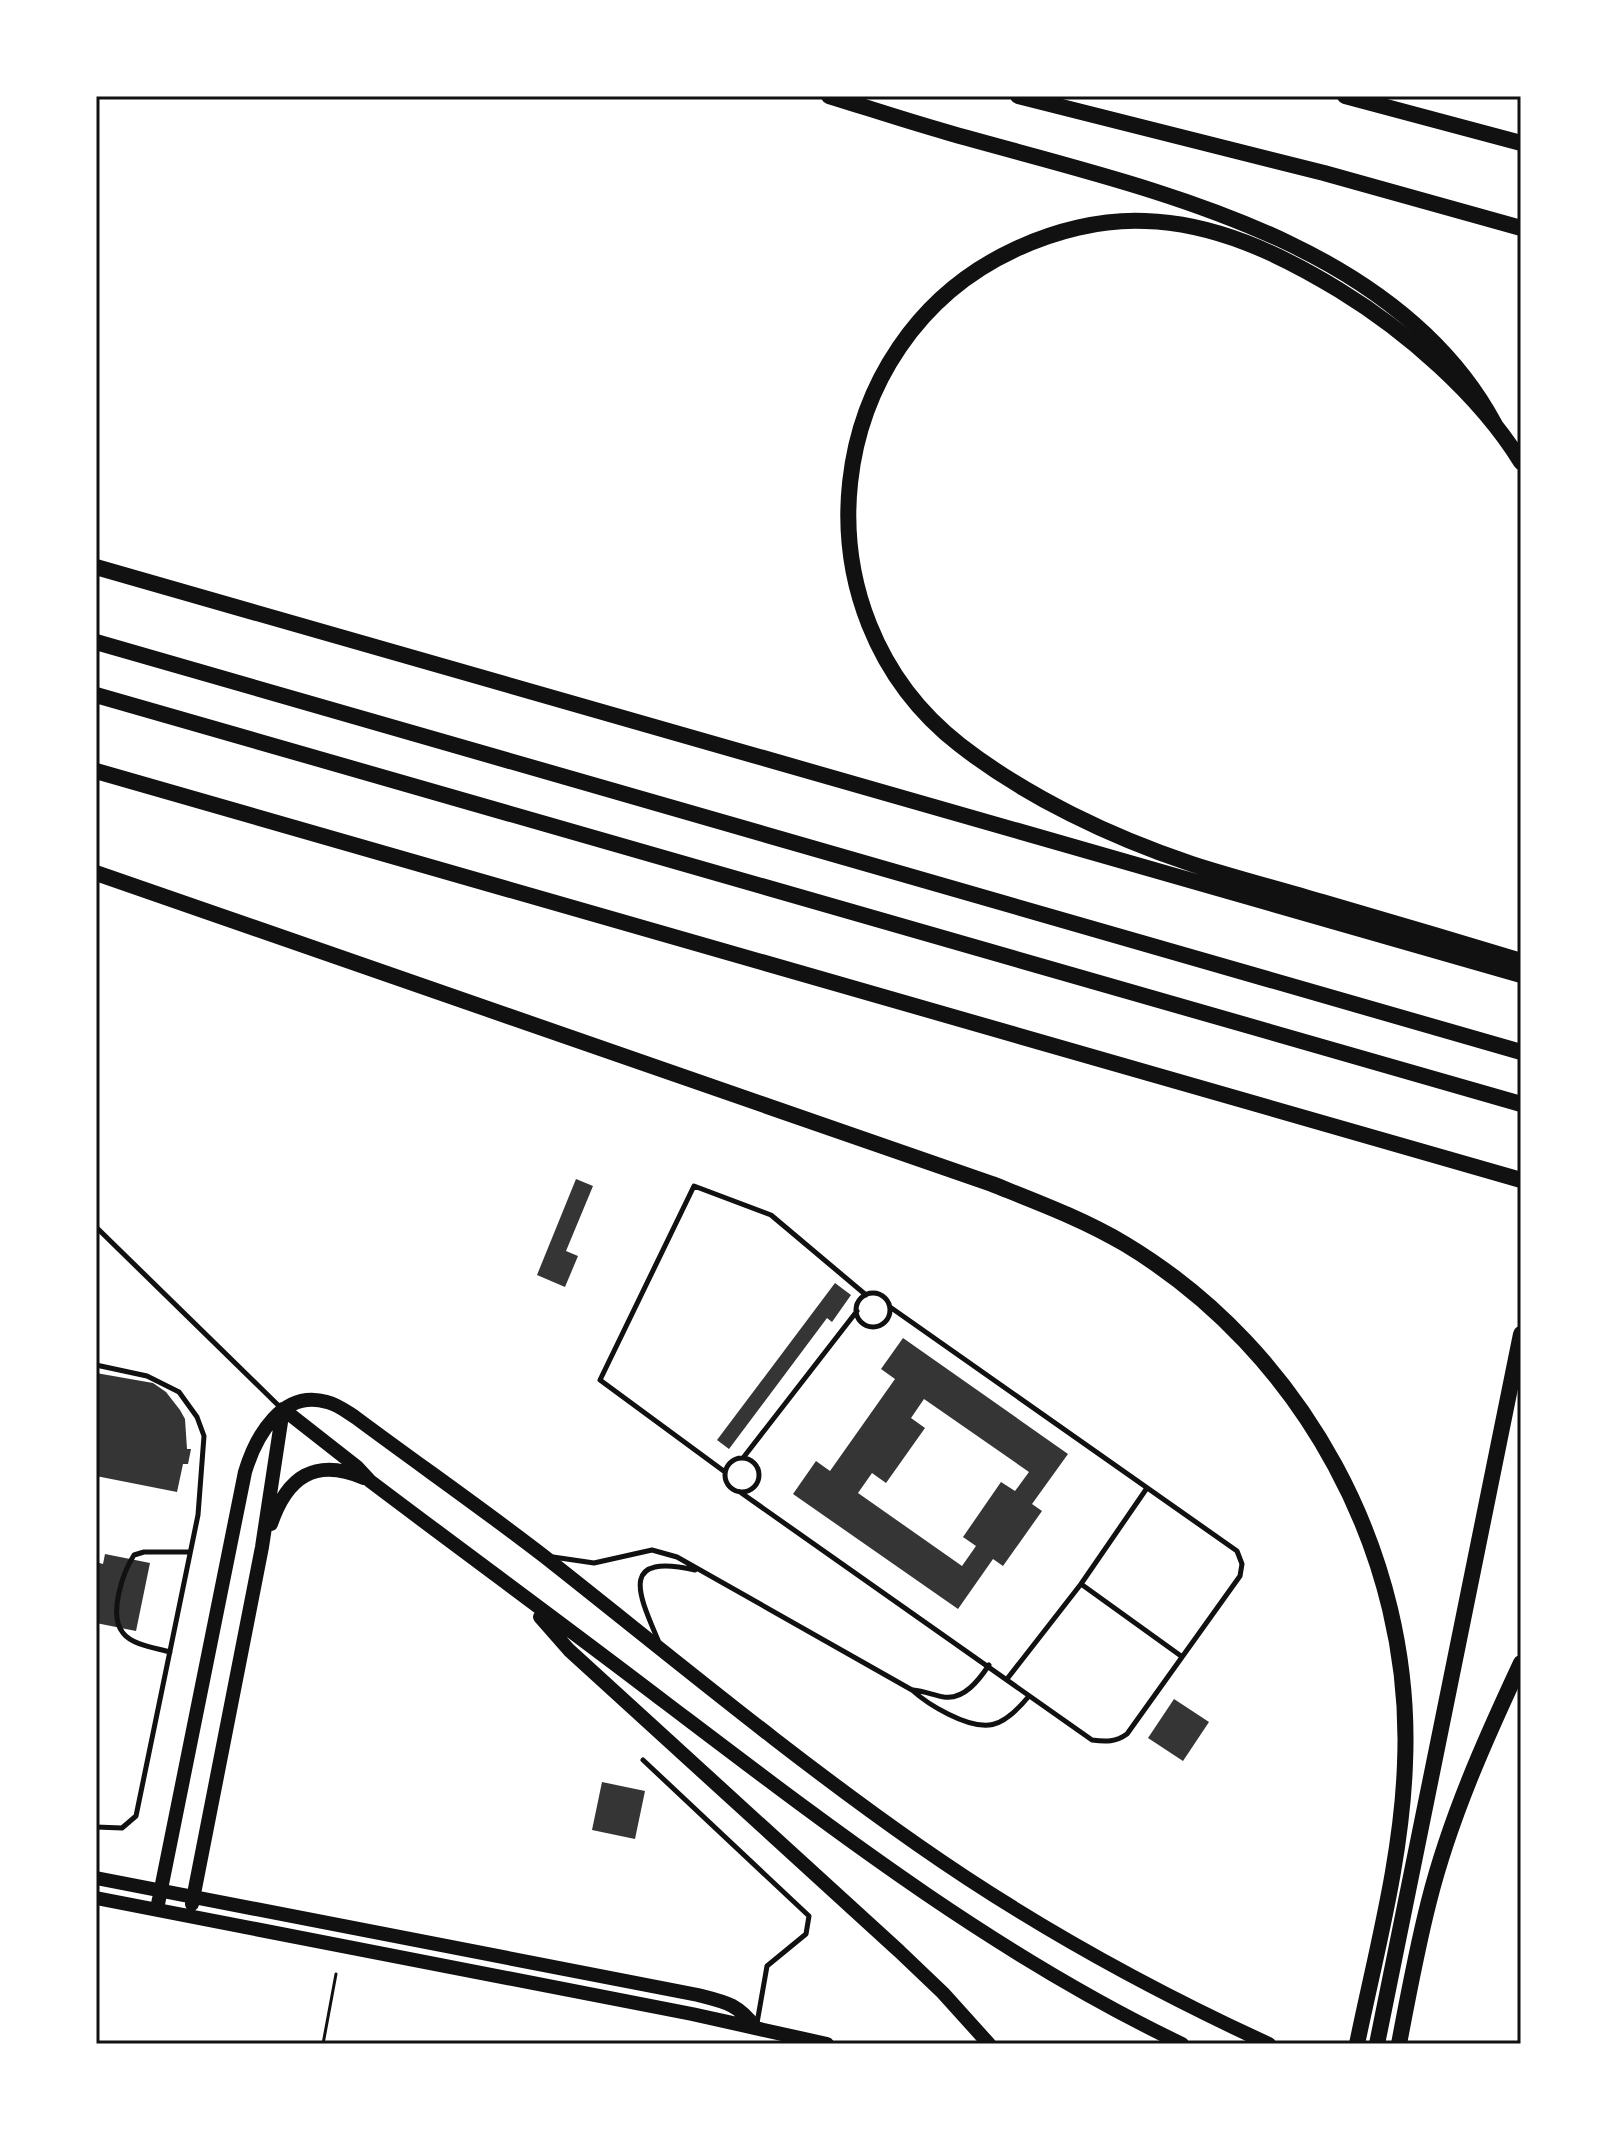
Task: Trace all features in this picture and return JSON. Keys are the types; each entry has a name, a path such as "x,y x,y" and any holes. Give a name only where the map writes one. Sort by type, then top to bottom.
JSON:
{"highway":[{"path":"829,96 1164,194 1232,217 1277,237 1364,286 1407,319 1475,388 1521,462"},
{"path":"1018,96 1324,173 1521,228"},
{"path":"1345,96 1521,143"},
{"path":"1494,423 1434,362 1393,327 1359,302 1285,260 1210,230 1144,221 1107,223 1052,235 995,259 944,295 909,333 885,370 857,438 849,485 848,538 852,568 868,622 886,661 928,717 960,745 999,771 1051,803 1102,828 1191,864 1521,961"},
{"path":"96,567 1521,975"},
{"path":"96,642 1521,1052"},
{"path":"96,695 1521,1104"},
{"path":"96,771 1521,1180"},
{"path":"96,873 1045,1205 1126,1244 1169,1273 1243,1338 1279,1378 1313,1427 1361,1518 1389,1604 1402,1679 1406,1762 1394,1854 1357,2044"},
{"path":"1377,2044 1521,1334"},
{"path":"1399,2044 1429,1899 1466,1788 1521,1663"}],"main road":[{"path":"157,1909 251,1452 267,1425 283,1409 294,1401 311,1399 330,1402 355,1417 541,1554 846,1793 931,1854 1121,1971 1269,2044"},
{"path":"283,1409 357,1467 370,1481 822,1822 925,1895 1095,2000 1182,2044"},
{"path":"190,1916 262,1547 283,1409"},
{"path":"262,1547 277,1507 295,1480 324,1470 348,1471 370,1481"},
{"path":"518,1593 569,1650 899,1951 943,1993 989,2044"},
{"path":"96,1878 698,1995 726,2002 742,2010 756,2028"},
{"path":"96,1898 827,2044"}],"lane":[{"path":"725,1472 600,1380 694,1186 771,1215 866,1295 882,1296 890,1307 1237,1551 1242,1564 1240,1576 1127,1734 1105,1742 1092,1740 727,1483 725,1472 730,1462 743,1458 857,1311"},
{"path":"96,1227 283,1409"},
{"path":"866,1295 858,1302 857,1311 862,1322 877,1327 887,1321 890,1307"},
{"path":"96,1365 147,1376 179,1392 197,1417 204,1436 198,1515 136,1816 122,1828 96,1827"},
{"path":"740,1492 751,1489 759,1475 755,1465 743,1458"},
{"path":"1007,1679 1081,1584 1147,1488"},
{"path":"541,1554 594,1563 652,1550 677,1557 970,1725 983,1727 1002,1721 1016,1712 1029,1696"},
{"path":"170,1652 123,1635 116,1618 124,1572 134,1555 144,1552 190,1552"},
{"path":"661,1649 641,1602 641,1578 648,1569 658,1565 698,1571"},
{"path":"1081,1584 1181,1656"},
{"path":"912,1690 947,1698 957,1696 974,1684 989,1665"},
{"path":"643,1760 809,1916 806,1934 767,1966 756,2028"}],"path":[{"path":"323,2044 336,1974"}],"building":[{"path":"576,1179 593,1186 566,1251 578,1256 565,1287 537,1275"},
{"path":"835,1283 851,1295 832,1322 827,1318 729,1449 717,1440"},
{"path":"903,1338 1068,1454 1032,1504 1042,1511 1003,1566 993,1559 958,1609 793,1494 816,1461 830,1471 895,1379 881,1369","holes":["924,1399 1029,1472 1015,1491 1001,1482 963,1537 976,1546 962,1566 858,1493 872,1473 886,1483 925,1428 911,1418"]},
{"path":"96,1373 153,1383 166,1392 180,1410 185,1419 187,1449 191,1449 188,1464 183,1464 177,1492 96,1476"},
{"path":"105,1554 150,1563 136,1631 96,1623 96,1562 103,1564"},
{"path":"1174,1699 1209,1722 1183,1761 1148,1738"},
{"path":"602,1782 645,1791 635,1839 592,1830"}]}
